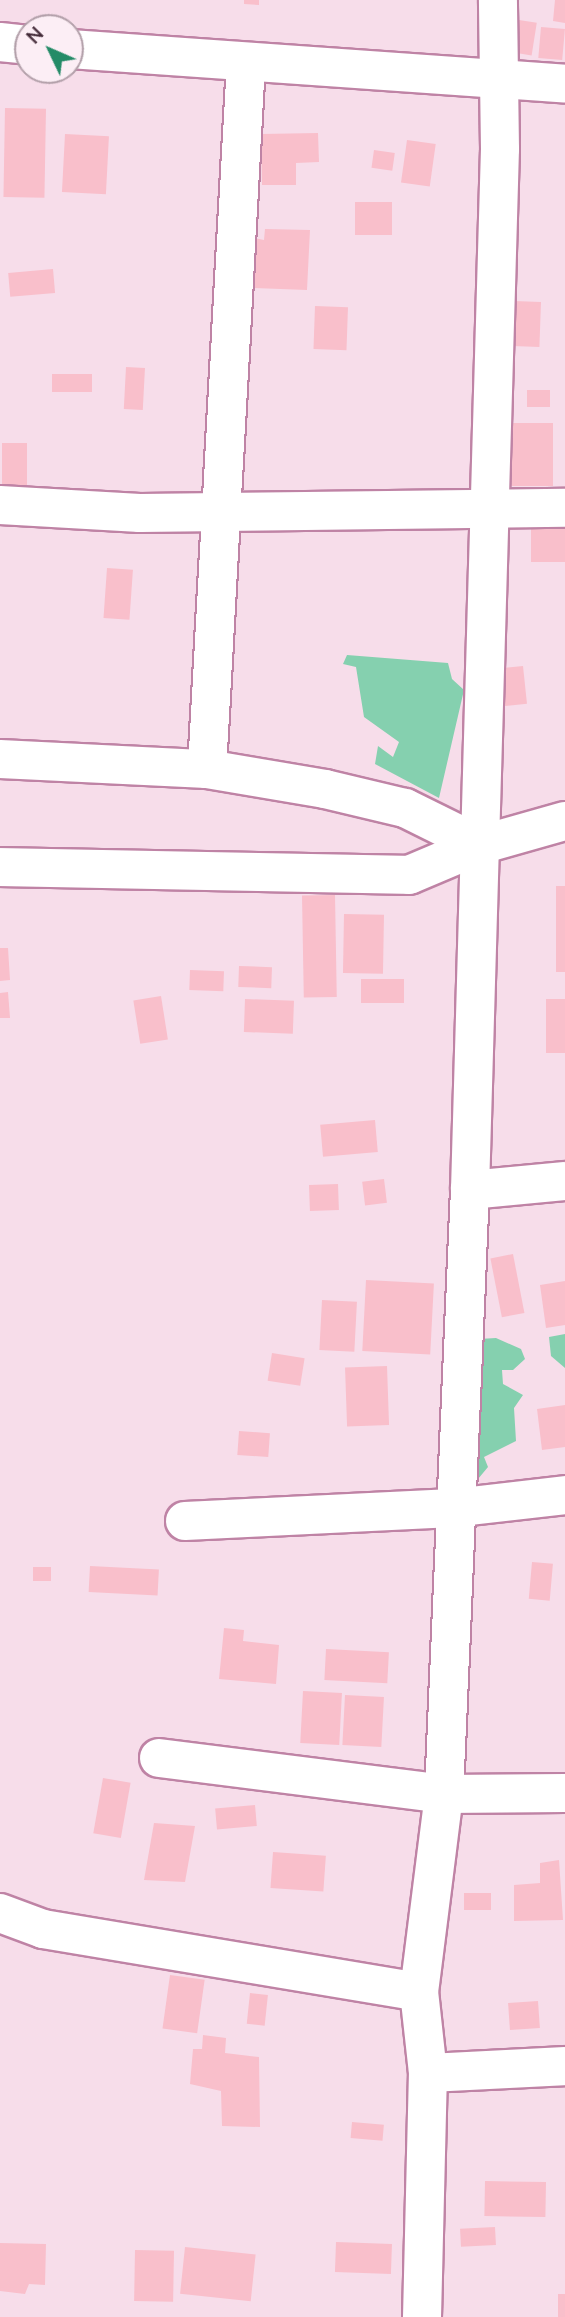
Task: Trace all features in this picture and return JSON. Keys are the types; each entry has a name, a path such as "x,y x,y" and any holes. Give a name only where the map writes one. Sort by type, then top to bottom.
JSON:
{"street":[{"path":"422,2317 428,2073 419,1992 443,1794 453,1508 470,1190 499,78 498,0"},
{"path":"84,49 565,84"},
{"path":"206,769 246,63"},
{"path":"0,505 140,513 565,508"},
{"path":"0,759 206,769 405,808 480,845"},
{"path":"0,867 410,875 480,845 565,821"},
{"path":"470,1190 565,1181"},
{"path":"185,1521 453,1508 565,1495"},
{"path":"159,1758 443,1794 565,1793"},
{"path":"0,1913 43,1928 419,1992"},
{"path":"428,2073 565,2066"}],"green space":[{"path":"347,655 448,663 452,679 464,690 439,798 375,764 378,746 393,757 399,742 364,717 356,667 343,664"},
{"path":"565,1334 565,1368 551,1356 549,1337"},
{"path":"496,1338 521,1349 525,1359 513,1370 502,1370 503,1384 523,1395 514,1408 516,1441 484,1457 488,1467 478,1479 462,1462 479,1339"}],"building":[{"path":"244,0 259,0 259,5 244,4"},
{"path":"555,0 565,0 565,23 553,21"},
{"path":"519,20 537,23 532,55 514,53"},
{"path":"541,27 565,29 562,60 538,58"},
{"path":"5,108 46,109 44,198 3,197"},
{"path":"318,133 319,162 296,163 296,185 262,185 261,134"},
{"path":"65,134 109,136 106,194 62,192"},
{"path":"407,140 436,144 430,187 401,183"},
{"path":"374,150 395,153 392,171 371,168"},
{"path":"355,202 392,202 392,235 355,235"},
{"path":"265,229 310,230 307,290 252,288 254,238 264,240"},
{"path":"53,269 55,293 10,297 8,273"},
{"path":"514,301 541,302 539,347 512,346"},
{"path":"315,306 348,307 346,350 313,349"},
{"path":"126,367 145,368 143,410 124,409"},
{"path":"52,374 92,374 92,392 52,392"},
{"path":"527,390 550,390 550,407 527,407"},
{"path":"504,423 553,423 553,486 504,486"},
{"path":"2,443 27,443 27,497 2,497"},
{"path":"531,529 565,529 565,562 531,562"},
{"path":"107,568 133,570 129,620 104,618"},
{"path":"523,666 527,704 505,706 501,668"},
{"path":"556,886 565,886 565,972 556,972"},
{"path":"335,895 337,997 304,998 302,896"},
{"path":"344,914 384,915 383,974 343,973"},
{"path":"0,948 8,948 10,980 0,981"},
{"path":"239,966 272,967 271,988 238,987"},
{"path":"190,970 224,971 223,991 189,990"},
{"path":"361,979 404,979 404,1003 361,1003"},
{"path":"8,992 10,1018 0,1018 0,993"},
{"path":"161,996 168,1039 140,1044 133,1000"},
{"path":"245,999 294,1001 293,1034 244,1032"},
{"path":"546,999 565,999 565,1053 546,1053"},
{"path":"375,1120 378,1152 323,1157 320,1125"},
{"path":"384,1179 387,1203 365,1206 362,1182"},
{"path":"338,1184 339,1210 310,1211 309,1185"},
{"path":"513,1254 524,1313 502,1317 490,1258"},
{"path":"366,1280 434,1284 430,1354 362,1351"},
{"path":"565,1281 565,1325 546,1328 540,1285"},
{"path":"322,1300 357,1302 354,1352 319,1350"},
{"path":"272,1353 305,1358 300,1386 268,1381"},
{"path":"387,1366 389,1425 347,1426 345,1367"},
{"path":"565,1405 565,1447 542,1450 537,1409"},
{"path":"239,1431 270,1433 268,1457 237,1455"},
{"path":"532,1562 553,1564 550,1601 529,1599"},
{"path":"90,1566 159,1570 158,1596 89,1592"},
{"path":"33,1567 51,1567 51,1581 33,1581"},
{"path":"224,1628 244,1630 243,1641 279,1645 276,1684 219,1679"},
{"path":"326,1649 389,1652 387,1683 324,1680"},
{"path":"303,1691 342,1693 339,1745 300,1743"},
{"path":"345,1695 384,1697 381,1747 342,1745"},
{"path":"103,1778 131,1783 121,1838 93,1833"},
{"path":"255,1805 257,1826 217,1829 215,1808"},
{"path":"154,1823 195,1826 185,1882 144,1880"},
{"path":"273,1852 326,1856 323,1892 270,1888"},
{"path":"559,1860 563,1920 514,1921 514,1885 540,1883 540,1863"},
{"path":"464,1893 491,1893 491,1910 464,1910"},
{"path":"170,1975 205,1980 197,2033 162,2028"},
{"path":"250,1993 268,1995 265,2026 247,2024"},
{"path":"538,2001 540,2028 510,2030 508,2003"},
{"path":"203,2035 226,2038 225,2053 259,2057 260,2127 222,2126 221,2091 190,2084 193,2049 202,2049"},
{"path":"352,2122 384,2125 382,2141 351,2138"},
{"path":"485,2181 546,2182 545,2217 484,2216"},
{"path":"495,2227 496,2245 461,2247 460,2229"},
{"path":"336,2242 392,2244 391,2274 335,2272"},
{"path":"0,2243 46,2244 45,2285 29,2284 25,2294 0,2291"},
{"path":"185,2247 256,2254 251,2301 180,2294"},
{"path":"135,2250 174,2251 173,2302 134,2301"},
{"path":"558,2294 565,2294 565,2317 558,2317"}]}
